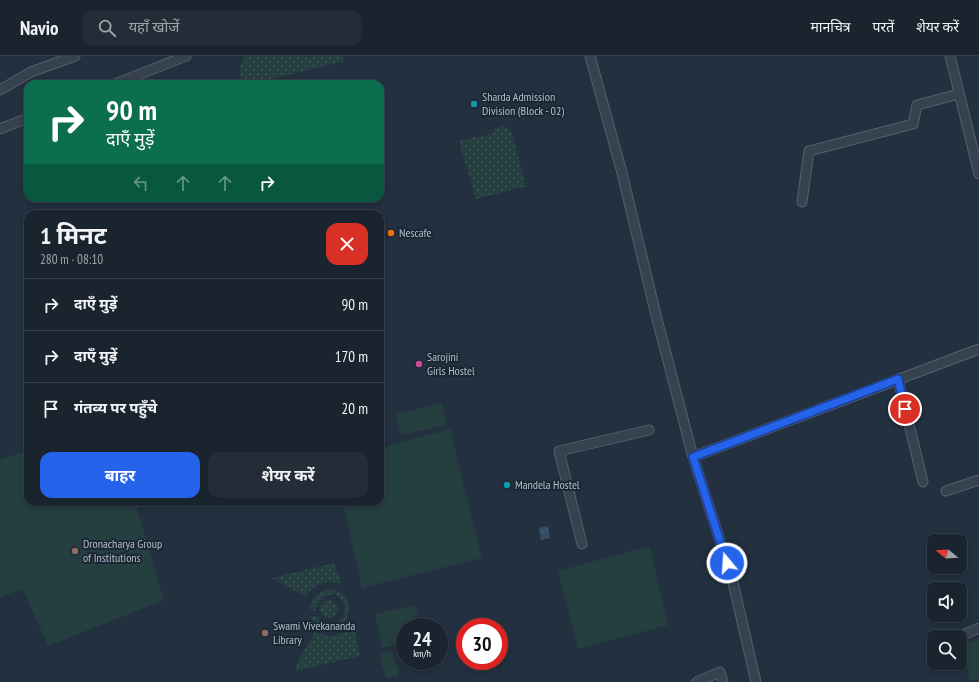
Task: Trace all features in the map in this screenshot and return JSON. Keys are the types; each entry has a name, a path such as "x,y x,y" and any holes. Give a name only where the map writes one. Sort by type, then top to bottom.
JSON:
{"street":[{"path":"0,90 31,72 75,56"},
{"path":"125,80 186,56"},
{"path":"590,56 622,174 656,315 693,457 732,578 756,682"},
{"path":"952,56 959,94 977,160 979,174"},
{"path":"802,202 809,151 913,124 917,105 959,94"},
{"path":"0,129 24,120"},
{"path":"693,457 979,349"},
{"path":"898,379 924,482"},
{"path":"582,544 559,452 649,430"},
{"path":"946,491 979,480"},
{"path":"967,633 979,628"},
{"path":"697,682 720,672 723,682"}],"green space":[{"path":"245,56 303,56 303,58 312,56 343,56 344,61 268,80 242,80 240,74 241,63"},
{"path":"501,126 511,130 526,186 476,199 459,142 463,138 468,140 470,138 484,136 494,132 495,128"},
{"path":"442,403 446,425 401,435 396,414"},
{"path":"450,429 482,558 362,588 344,506 384,506 384,447"},
{"name":"Dronacharya Group of Institutions","path":"24,451 24,506 136,506 164,600 48,646 23,589 0,597 0,460"},
{"path":"650,546 668,625 578,649 558,571"},
{"path":"334,563 342,585 332,582 322,583 308,592 305,596 272,578"},
{"path":"328,589 340,592 349,604 347,618 337,627 330,629 321,627 313,622 310,616 317,616 321,620 332,625 341,619 345,611 345,606 340,598 335,594 324,597 318,604 315,611 310,610 311,603 315,597"},
{"path":"325,600 333,600 338,605 336,616 333,618 325,618 320,613 320,605"},
{"path":"415,605 418,618 396,618 396,645 382,648 375,614"},
{"path":"353,624 360,656 295,671 299,659 315,632 326,635 336,635 349,629"},
{"path":"979,639 979,679 970,681 967,669 967,642"},
{"path":"392,651 396,670 399,676 386,678 379,654"}],"water":[{"path":"548,526 550,538 541,540 539,528"}],"place":[{"name":"Sharda Admission Division (Block - 02)","path":"474,104"},
{"name":"Nescafe","path":"391,233"},
{"name":"Sarojini Girls Hostel","path":"419,364"},
{"name":"Mandela Hostel","path":"507,485"},
{"name":"Dronacharya Group of Institutions","path":"75,551"},
{"name":"Swami Vivekananda Library","path":"265,633"}],"route":[{"path":"727,563 693,457 898,379 905,409"}]}
